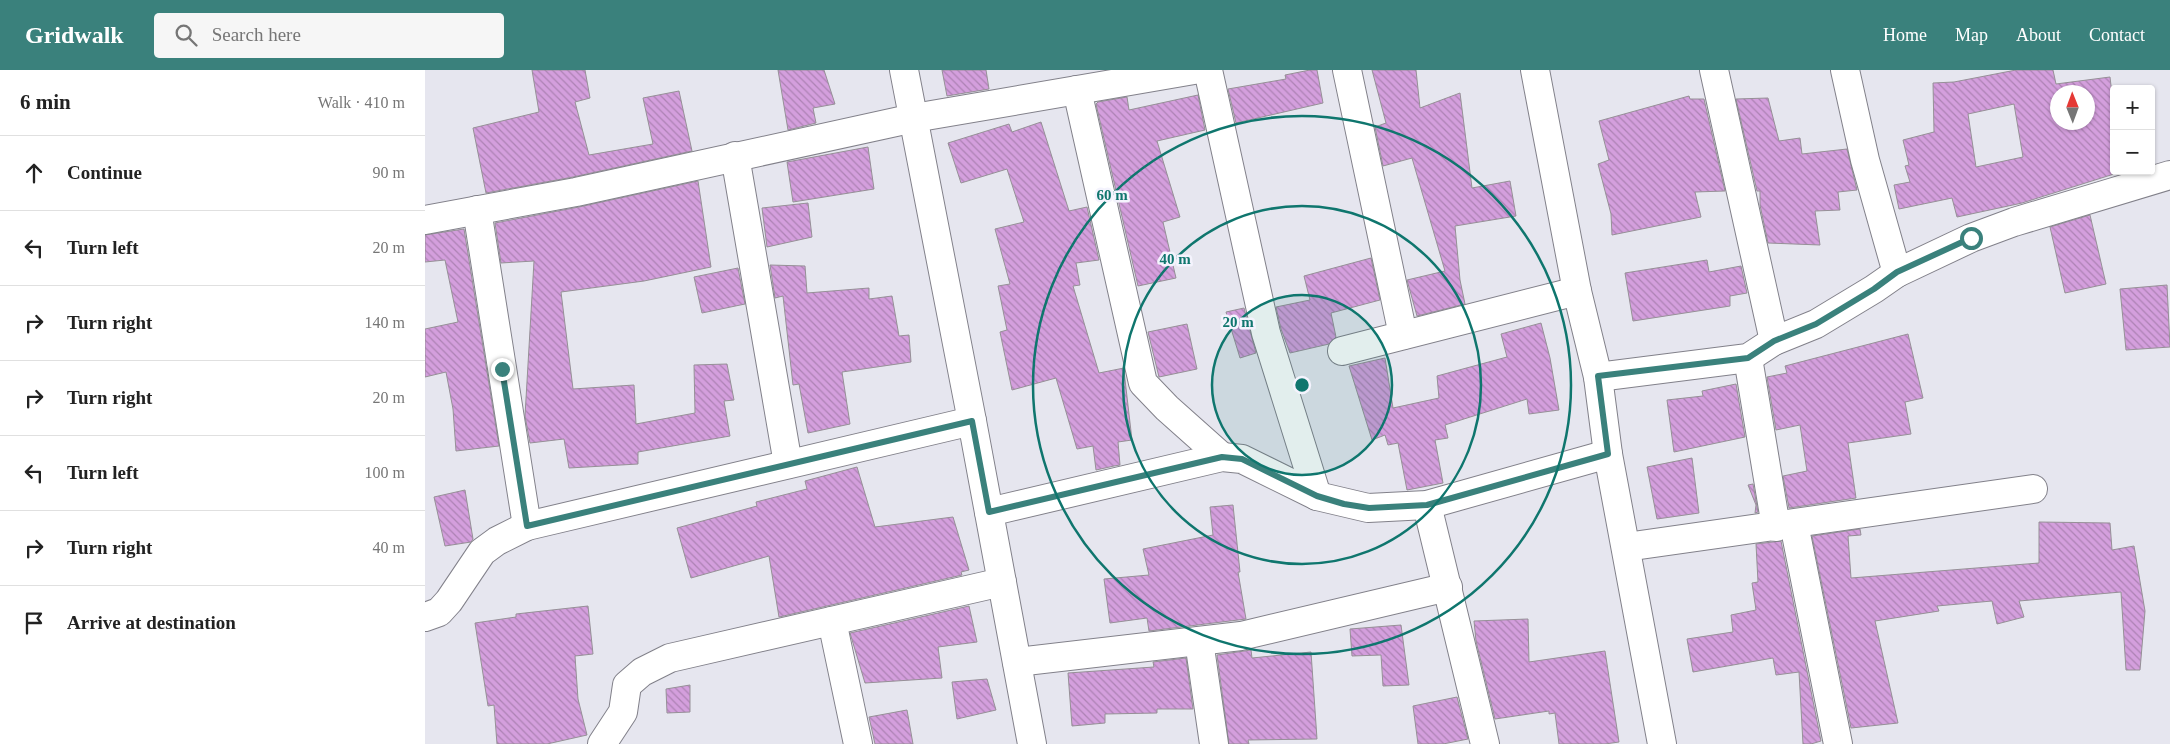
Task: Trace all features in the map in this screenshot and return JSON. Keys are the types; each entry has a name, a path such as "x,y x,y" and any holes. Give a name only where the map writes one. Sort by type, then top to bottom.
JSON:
{"street":[{"path":"904,70 1032,744"},
{"path":"425,220 576,192 914,118 1194,70"},
{"path":"1208,70 1266,333 1317,496"},
{"path":"1347,70 1403,335"},
{"path":"1535,70 1577,291 1598,376 1608,454 1662,744"},
{"path":"1714,70 1774,341"},
{"path":"1845,70 1865,160 1897,272"},
{"path":"1077,90 1143,382 1167,408 1222,457"},
{"path":"735,156 788,464"},
{"path":"1598,376 1748,358 1774,341 1816,324 1874,289 1897,272 1971,238 2014,222 2170,175"},
{"path":"477,210 527,526"},
{"path":"1342,351 1577,291"},
{"path":"1748,358 1785,525 1838,744"},
{"path":"425,616 439,612 449,601 482,552 497,541 527,526 972,421"},
{"path":"989,512 1222,457 1242,459 1317,496 1344,504 1369,508 1427,505 1608,454"},
{"path":"1626,547 2033,489"},
{"path":"1427,505 1485,744"},
{"path":"602,744 623,712 627,685 642,672 670,658 1002,582"},
{"path":"1017,662 1241,636 1448,587"},
{"path":"832,621 858,744"},
{"path":"1199,641 1214,744"}],"building":[{"path":"532,70 585,70 590,98 575,102 589,155 653,144 643,98 679,91 692,151 573,177 486,193 473,128 539,112"},
{"path":"778,70 824,70 835,104 813,108 816,123 788,130"},
{"path":"942,70 986,70 989,89 947,96"},
{"path":"1317,70 1323,103 1236,123 1228,89 1286,79 1285,75"},
{"path":"1372,70 1416,70 1420,108 1460,93 1472,188 1510,181 1516,216 1455,226 1460,280 1465,304 1417,316 1407,280 1445,271 1412,158 1383,166 1375,127 1386,123"},
{"path":"2016,70 2053,70 2056,84 2110,77 2111,175 2022,203 1957,217 1952,198 1899,209 1894,185 1910,182 1905,166 1909,165 1903,140 1934,132 1933,83 1954,82","holes":["2014,104 2023,157 1976,167 1968,114"]},
{"path":"1198,95 1205,130 1157,141 1180,217 1163,222 1176,278 1138,286 1096,104 1098,102 1127,97 1129,110"},
{"path":"1689,96 1690,99 1704,99 1725,191 1695,192 1701,217 1612,235 1611,214 1598,164 1609,160 1599,121"},
{"path":"1768,98 1779,141 1800,138 1802,154 1847,149 1857,190 1838,192 1840,210 1815,211 1820,245 1768,243 1760,205 1760,191 1757,191 1736,99"},
{"path":"1041,122 1069,211 1087,207 1099,260 1076,263 1080,285 1073,286 1099,373 1124,368 1132,440 1118,442 1120,465 1096,470 1093,446 1077,449 1056,378 1012,390 1000,332 1007,330 998,286 1010,284 995,229 1024,222 1007,169 961,183 948,143 1009,124 1012,132"},
{"path":"868,147 874,189 793,202 787,162"},
{"path":"698,181 711,267 644,281 561,292 573,389 634,385 636,424 695,413 694,365 727,364 734,400 724,401 730,436 638,452 638,464 569,468 564,439 530,443 525,416 534,261 501,263 495,223"},
{"path":"808,203 812,237 767,247 762,208"},
{"path":"2090,215 2106,284 2065,293 2050,227"},
{"path":"464,229 499,446 456,451 453,409 446,372 425,377 425,329 458,322 445,260 425,262 425,235"},
{"path":"1371,258 1380,300 1331,313 1336,337 1329,344 1290,353 1281,329 1276,307 1310,300 1304,276"},
{"path":"1707,260 1709,272 1741,266 1747,293 1730,296 1730,306 1633,321 1625,273"},
{"path":"770,265 805,266 807,293 869,288 869,299 892,296 899,336 909,335 911,362 842,372 850,424 808,433 799,384 793,385 783,296 775,298"},
{"path":"738,268 745,304 702,313 694,277"},
{"path":"2167,285 2170,347 2126,350 2120,289"},
{"path":"1244,308 1256,353 1240,358 1226,312"},
{"path":"1541,323 1550,358 1559,410 1529,414 1527,399 1445,425 1448,438 1435,440 1443,483 1407,490 1398,443 1388,445 1385,435 1372,440 1349,366 1385,358 1393,408 1439,398 1437,376 1507,357 1501,334"},
{"path":"1187,324 1197,369 1159,377 1148,332"},
{"path":"1908,334 1923,398 1905,402 1911,434 1848,443 1856,498 1789,508 1783,476 1807,471 1800,425 1776,430 1767,377 1787,373 1785,366"},
{"path":"1736,384 1745,437 1674,452 1667,400 1703,396 1702,391"},
{"path":"1692,458 1699,513 1657,519 1647,467"},
{"path":"857,467 875,527 953,517 969,570 961,572 962,575 779,617 769,556 691,578 677,528 757,506 756,502 807,489 805,481"},
{"path":"1753,484 1758,512 1755,513 1756,505 1748,485"},
{"path":"465,490 473,539 471,542 445,546 434,497"},
{"path":"1233,505 1240,572 1238,572 1246,619 1149,631 1147,618 1110,623 1104,579 1149,575 1143,549 1213,535 1210,507"},
{"path":"2039,522 2110,523 2112,550 2134,546 2145,611 2140,670 2126,670 2121,592 2019,601 2024,617 1997,624 1992,601 1937,606 1939,611 1875,621 1898,723 1851,728 1812,536 1860,529 1861,535 1848,536 1851,578 2039,563"},
{"path":"1781,541 1821,741 1811,744 1803,744 1799,672 1776,675 1773,658 1693,672 1687,639 1733,632 1731,615 1756,610 1752,583 1758,582 1756,544"},
{"path":"588,606 593,654 575,656 578,699 587,735 547,744 497,744 494,705 488,706 475,623 516,617 516,614"},
{"path":"969,606 977,642 938,647 942,678 865,683 850,633"},
{"path":"1528,619 1529,662 1605,651 1619,742 1605,744 1559,744 1555,713 1549,714 1549,711 1495,719 1476,641 1474,621"},
{"path":"1401,625 1409,685 1383,686 1381,655 1352,656 1350,629"},
{"path":"1251,650 1252,658 1311,652 1317,739 1248,740 1249,744 1229,744 1217,655"},
{"path":"1186,658 1193,709 1157,709 1157,713 1105,714 1105,723 1072,726 1068,673 1154,667 1153,662"},
{"path":"987,679 996,710 957,719 952,682"},
{"path":"690,685 690,712 667,713 666,689"},
{"path":"1457,697 1468,739 1443,744 1418,744 1413,706"},
{"path":"907,710 913,744 875,744 869,717"}],"route":[{"path":"502,369 527,526 972,421 989,512 1222,457 1242,459 1269,474 1317,496 1344,504 1369,508 1427,505 1608,454 1598,376 1748,358 1774,341 1816,324 1874,289 1897,272 1971,238"}]}
